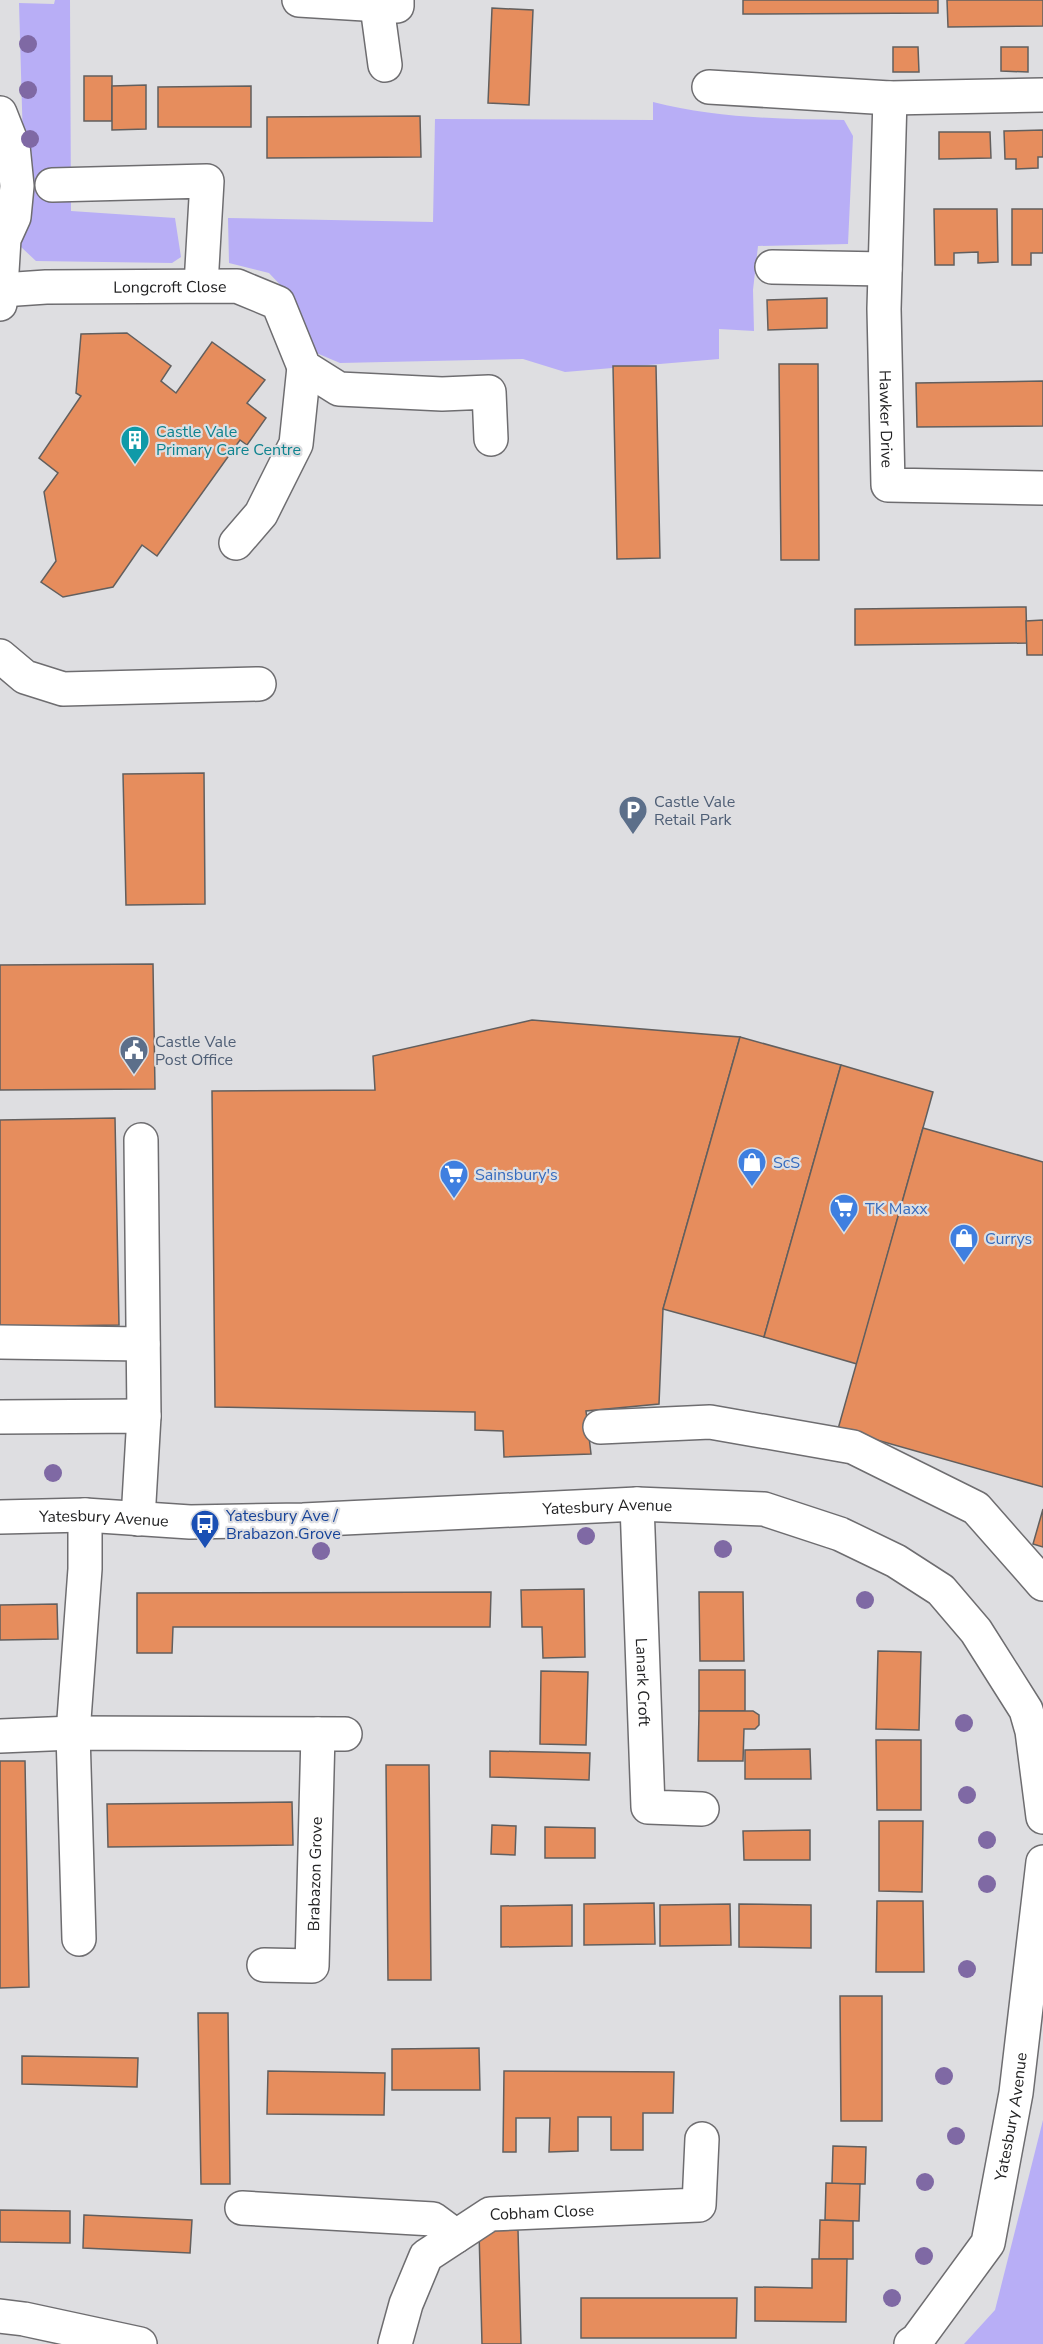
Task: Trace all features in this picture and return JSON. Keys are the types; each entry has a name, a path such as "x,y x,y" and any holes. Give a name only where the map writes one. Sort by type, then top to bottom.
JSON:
{"street":[{"path":"299,0 387,3 386,65"},
{"path":"709,87 890,98 1043,94"},
{"name":"Hawker Drive","path":"890,98 885,269 888,485 1043,488"},
{"path":"0,113 13,146 17,186 14,217 4,239 1,297"},
{"path":"52,184 207,181 201,285"},
{"path":"772,267 885,269"},
{"name":"Longcroft Close","path":"1,297 46,287 237,286 278,303 304,367"},
{"path":"236,543 261,514 296,444 304,367 339,389 442,394 489,393 491,439"},
{"path":"0,656 13,685 63,689 259,684"},
{"path":"138,1519 144,1416 141,1140"},
{"path":"0,1342 143,1344"},
{"path":"0,1417 144,1416"},
{"path":"600,1426 711,1422 853,1447 976,1508 1043,1584"},
{"name":"Yatesbury Avenue","path":"0,1517 85,1515 190,1522 303,1520 637,1504 764,1509 840,1534 896,1561 941,1590 976,1631 1026,1710 1032,1731 1043,1817"},
{"name":"Lanark Croft","path":"637,1504 648,1806 702,1809"},
{"path":"79,1939 73,1732 85,1569 85,1515"},
{"name":"Brabazon Grove","path":"0,1736 73,1732 331,1734 312,1966 264,1965"},
{"name":"Yatesbury Avenue","path":"911,2344 917,2340 988,2243 1016,2093 1043,1862"},
{"name":"Cobham Close","path":"394,2344 406,2304 426,2256 456,2236 490,2214 699,2205 702,2139"},
{"path":"242,2208 433,2219 456,2236"},
{"path":"0,2316 140,2344"}],"shaded area":[{"path":"55,0 70,0 71,211 175,218 181,257 172,263 36,261 20,246 25,213 19,3 54,4"},
{"path":"653,102 723,114 844,120 853,136 848,244 758,246 753,290 754,331 719,329 719,359 565,372 523,359 340,363 314,352 287,292 269,273 229,263 228,218 433,222 435,119 653,120"},
{"path":"1043,2120 1043,2344 964,2344 995,2310"}],"building":[{"path":"743,0 938,0 938,13 743,14"},
{"path":"947,0 1043,0 1043,26 948,27"},
{"path":"492,8 533,10 529,105 488,103"},
{"path":"893,47 918,47 919,72 893,72"},
{"path":"1001,47 1028,47 1028,72 1001,71"},
{"path":"84,76 112,76 112,121 84,121"},
{"path":"146,85 146,129 112,130 112,86"},
{"path":"251,86 251,127 158,127 158,87"},
{"path":"420,116 421,157 267,158 267,117"},
{"path":"1043,130 1043,157 1038,157 1038,168 1016,169 1016,159 1005,159 1004,131"},
{"path":"939,132 990,132 991,158 939,159"},
{"path":"934,209 997,209 998,262 978,263 978,252 954,253 954,265 935,265"},
{"path":"1012,209 1043,209 1043,253 1031,253 1031,265 1012,265"},
{"path":"827,298 827,328 768,330 767,300"},
{"name":"Castle Vale Primary Care Centre","path":"127,333 171,366 161,381 176,393 212,342 265,380 247,403 266,418 247,445 240,440 157,556 142,545 113,587 63,597 41,582 56,561 44,492 58,473 39,458 81,396 76,393 81,334"},
{"path":"779,364 818,364 819,560 781,560"},
{"path":"613,366 656,366 660,558 617,559"},
{"path":"1043,381 1043,426 917,427 916,383"},
{"path":"1026,607 1027,643 855,645 855,609"},
{"path":"1043,620 1043,655 1027,655 1026,621"},
{"path":"204,773 205,904 126,905 123,774"},
{"path":"153,964 155,1089 0,1090 0,965"},
{"name":"Sainsbury's","path":"532,1020 740,1037 663,1309 659,1404 586,1411 591,1454 504,1457 503,1431 475,1430 475,1412 215,1407 212,1091 375,1090 373,1056"},
{"name":"ScS","path":"740,1037 841,1065 764,1337 663,1309"},
{"name":"TK Maxx","path":"841,1065 933,1092 857,1364 764,1337"},
{"path":"115,1118 119,1325 0,1327 0,1120"},
{"name":"Currys","path":"923,1128 1043,1162 1043,1487 838,1429"},
{"path":"1043,1509 1043,1547 1033,1544"},
{"path":"584,1589 585,1657 543,1658 542,1627 522,1627 521,1590"},
{"path":"491,1592 490,1627 173,1627 172,1653 137,1653 137,1593"},
{"path":"699,1592 743,1592 744,1661 700,1661"},
{"path":"57,1604 58,1639 0,1640 0,1605"},
{"path":"878,1651 921,1652 919,1730 876,1729"},
{"path":"699,1670 745,1670 745,1711 699,1711"},
{"path":"541,1671 588,1672 586,1745 540,1744"},
{"path":"699,1711 753,1711 759,1715 759,1725 755,1729 744,1729 743,1761 698,1761"},
{"path":"876,1740 921,1740 921,1810 877,1810"},
{"path":"810,1749 811,1779 745,1779 745,1750"},
{"path":"490,1751 590,1753 589,1780 490,1777"},
{"path":"0,1761 25,1761 29,1987 0,1988"},
{"path":"386,1765 429,1765 431,1980 388,1980"},
{"path":"292,1802 293,1845 108,1847 107,1804"},
{"path":"879,1821 923,1821 922,1892 879,1891"},
{"path":"492,1825 516,1826 515,1855 491,1854"},
{"path":"545,1827 595,1828 595,1858 545,1858"},
{"path":"810,1830 810,1860 744,1860 743,1831"},
{"path":"877,1901 923,1901 924,1972 876,1972"},
{"path":"654,1903 655,1944 584,1945 584,1904"},
{"path":"730,1904 731,1945 660,1946 660,1905"},
{"path":"739,1904 811,1905 811,1948 739,1947"},
{"path":"572,1905 572,1946 501,1947 501,1906"},
{"path":"840,1996 882,1996 882,2121 841,2121"},
{"path":"198,2013 228,2013 230,2184 201,2184"},
{"path":"479,2048 480,2090 392,2090 392,2049"},
{"path":"22,2056 138,2058 137,2087 22,2084"},
{"path":"268,2071 385,2073 384,2115 267,2114"},
{"path":"504,2071 674,2072 673,2113 643,2113 643,2150 611,2150 611,2117 578,2117 578,2151 549,2152 550,2118 516,2118 516,2152 503,2152"},
{"path":"833,2146 866,2147 865,2184 832,2184"},
{"path":"826,2183 860,2184 859,2221 825,2220"},
{"path":"0,2210 70,2211 70,2243 0,2242"},
{"path":"84,2215 192,2220 190,2253 83,2248"},
{"path":"820,2220 853,2221 853,2259 819,2259"},
{"path":"518,2230 521,2344 482,2344 479,2231"},
{"path":"812,2259 847,2259 846,2322 755,2321 755,2287 812,2288"},
{"path":"581,2298 737,2298 736,2338 581,2338"}],"place":[{"name":"Castle Vale Primary Care Centre","path":"135,466"},
{"name":"Castle Vale Retail Park","path":"633,836"},
{"name":"Castle Vale Post Office","path":"134,1076"},
{"name":"ScS","path":"752,1188"},
{"name":"Sainsbury's","path":"454,1200"},
{"name":"TK Maxx","path":"844,1234"},
{"name":"Currys","path":"964,1264"},
{"name":"Yatesbury Ave / Brabazon Grove","path":"205,1550"}]}
